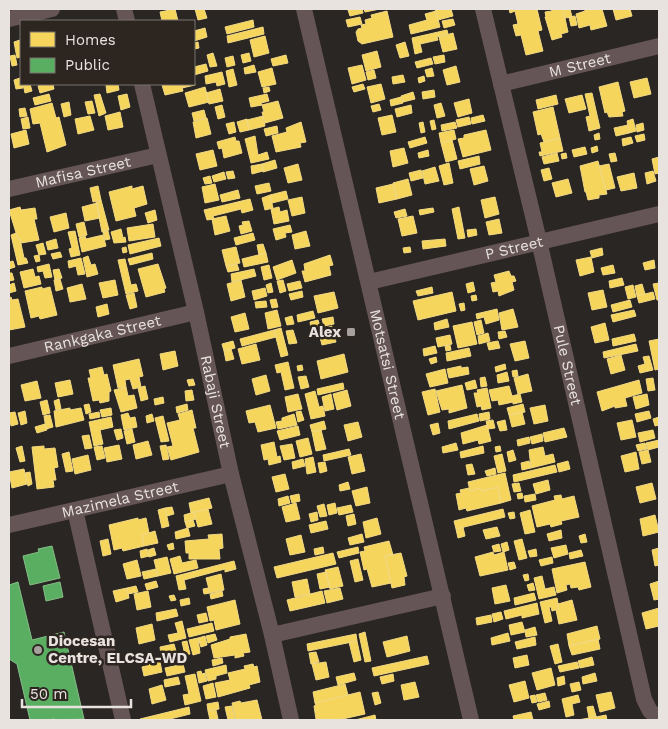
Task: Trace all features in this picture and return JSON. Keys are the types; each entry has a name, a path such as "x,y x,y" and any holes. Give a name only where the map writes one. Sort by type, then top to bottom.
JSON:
{"street":[{"path":"9,19 52,9"},
{"name":"Motsatsi Street","path":"304,9 471,720"},
{"name":"Pule Street","path":"483,9 539,241 644,699 650,711 659,718"},
{"name":"M Street","path":"501,84 659,46"},
{"name":"Rabaji Street","path":"142,85 291,720"},
{"name":"Mafisa Street","path":"9,189 158,155"},
{"name":"P Street","path":"368,282 659,214"},
{"name":"Rankgaka Street","path":"9,356 196,312"},
{"name":"Mazimela Street","path":"9,526 232,474"},
{"path":"75,510 123,720"},
{"path":"272,635 443,596"}],"building: Homes":[{"path":"175,9 178,20 162,20 160,12"},
{"path":"195,9 204,9 207,18 198,20"},
{"path":"362,9 363,13 350,16 348,10"},
{"path":"364,9 380,9 365,12"},
{"path":"435,9 451,9 453,16 438,20"},
{"path":"509,9 537,9 542,30 538,31 543,51 526,55 521,35 516,36 513,25 518,24 515,11 510,13"},
{"path":"551,9 563,9 568,32 561,34 562,37 552,40 545,17 545,12 552,11"},
{"path":"563,9 570,9 572,17 565,18"},
{"path":"585,9 602,9 607,26 591,30 590,25 579,28 576,14 585,11"},
{"path":"613,9 630,9 632,16 616,20"},
{"path":"387,11 393,37 362,44 358,41 356,32 362,28 361,25 366,24 365,20 372,18 371,15"},
{"path":"436,11 440,27 411,34 409,25 427,20 425,14"},
{"path":"575,16 577,25 571,26 569,17"},
{"path":"360,17 362,24 348,27 346,20"},
{"path":"453,19 455,25 444,28 442,21"},
{"path":"253,20 254,27 227,34 225,27"},
{"path":"263,27 264,34 228,43 227,36"},
{"path":"205,28 207,37 195,41 195,31"},
{"path":"447,30 448,34 437,37 438,40 420,44 422,52 415,54 412,38"},
{"path":"453,33 457,49 443,52 439,37"},
{"path":"265,36 269,53 254,57 250,40"},
{"path":"20,40 20,57 17,58 14,42"},
{"path":"198,42 199,48 195,49 195,43"},
{"path":"405,42 409,56 400,58 396,45"},
{"path":"377,51 381,67 366,71 362,55"},
{"path":"213,53 217,66 210,67 207,55"},
{"path":"249,53 251,61 243,63 241,55"},
{"path":"15,55 17,65 12,66 10,56"},
{"path":"286,55 288,63 273,66 271,59"},
{"path":"444,55 445,62 435,64 433,57"},
{"path":"233,56 235,65 227,67 225,58"},
{"path":"431,58 433,64 417,68 415,62"},
{"path":"206,64 208,71 195,75 195,67"},
{"path":"254,65 256,72 245,74 244,68"},
{"path":"362,65 366,80 352,84 348,68"},
{"path":"456,66 460,82 447,85 443,70"},
{"path":"272,68 276,84 262,87 258,72"},
{"path":"432,68 434,76 427,77 425,70"},
{"path":"233,69 237,85 229,87 226,71"},
{"path":"374,70 376,78 368,80 366,72"},
{"path":"222,72 225,84 217,86 216,82 206,84 205,76"},
{"path":"403,75 405,82 393,84 392,77"},
{"path":"424,76 425,81 419,83 418,78"},
{"path":"20,78 20,85 23,88 16,89 14,80"},
{"path":"647,78 651,94 634,98 630,82"},
{"path":"618,82 625,111 622,112 623,116 609,117 607,112 605,113 599,87"},
{"path":"363,84 365,89 354,92 352,87"},
{"path":"381,84 385,99 371,103 367,87"},
{"path":"23,85 30,85 32,91 25,93"},
{"path":"53,85 54,89 40,93 38,86"},
{"path":"106,85 118,85 119,90 107,93"},
{"path":"162,85 181,85 183,91 165,95"},
{"path":"181,85 195,85 182,88"},
{"path":"205,87 209,102 189,107 185,93"},
{"path":"269,87 270,91 264,93 263,88"},
{"path":"220,89 223,101 209,104 206,93"},
{"path":"434,90 435,97 423,99 422,92"},
{"path":"413,92 415,99 403,102 401,96"},
{"path":"592,93 600,128 589,131 586,117 590,116 585,94"},
{"path":"49,94 51,101 35,105 33,98"},
{"path":"100,94 106,113 99,116 94,95"},
{"path":"127,94 130,107 121,110 118,96"},
{"path":"267,94 269,101 261,103 262,105 251,107 249,98"},
{"path":"556,95 558,104 538,109 536,100"},
{"path":"582,95 586,109 569,113 565,99"},
{"path":"401,97 403,103 391,106 390,100"},
{"path":"469,99 472,113 458,117 454,103"},
{"path":"92,101 95,113 88,114 85,102"},
{"path":"278,101 283,118 265,123 262,105"},
{"path":"69,102 71,115 64,117 61,104"},
{"path":"52,103 56,118 59,117 66,145 47,152 40,123 33,124 30,109"},
{"path":"441,103 445,116 437,118 434,105"},
{"path":"379,104 381,110 373,112 371,106"},
{"path":"222,105 225,117 218,119 215,107"},
{"path":"411,105 412,113 397,117 395,109"},
{"path":"553,107 560,138 544,142 541,134 538,135 533,112"},
{"path":"25,108 27,116 20,117 19,109"},
{"path":"204,110 206,118 194,121 192,113"},
{"path":"120,112 123,127 108,130 105,116"},
{"path":"392,115 396,132 382,135 378,118"},
{"path":"483,115 485,121 472,124 471,118"},
{"path":"90,116 94,130 78,134 75,119"},
{"path":"263,116 265,126 249,130 247,120"},
{"path":"28,117 30,128 23,129 21,119"},
{"path":"469,117 471,124 458,127 456,120"},
{"path":"207,118 211,134 196,138 193,122"},
{"path":"247,119 249,130 240,132 237,122"},
{"path":"633,119 636,131 629,133 627,121"},
{"path":"434,120 436,129 432,130 430,121"},
{"path":"234,122 236,132 229,134 226,124"},
{"path":"301,122 306,142 300,143 301,147 276,152 272,136 287,132 286,128"},
{"path":"423,122 425,132 421,133 419,123"},
{"path":"455,122 457,128 442,131 441,125"},
{"path":"643,123 644,130 637,132 636,125"},
{"path":"628,125 629,133 616,136 614,128"},
{"path":"277,126 278,133 266,136 264,129"},
{"path":"26,130 29,144 14,148 11,134"},
{"path":"454,130 456,139 441,143 439,133"},
{"path":"486,130 491,150 463,157 458,139 464,138 464,135"},
{"path":"599,133 600,139 595,140 594,135"},
{"path":"644,134 645,140 637,142 635,136"},
{"path":"255,136 258,155 267,152 269,159 251,163 245,139"},
{"path":"235,137 236,141 239,141 242,153 224,158 222,148 219,149 217,142"},
{"path":"425,137 427,143 410,148 408,142"},
{"path":"631,137 633,143 623,146 622,139"},
{"path":"560,138 563,151 540,156 539,152 542,152 540,143"},
{"path":"452,140 457,159 446,162 441,143"},
{"path":"597,146 598,151 592,153 591,148"},
{"path":"585,147 587,154 574,157 572,150"},
{"path":"404,148 408,163 393,167 390,151"},
{"path":"213,150 217,166 200,170 196,154"},
{"path":"428,150 429,156 419,158 418,153"},
{"path":"557,153 559,161 544,164 542,157"},
{"path":"566,153 567,158 562,159 561,154"},
{"path":"615,153 617,161 611,162 609,154"},
{"path":"479,156 480,164 460,169 458,161"},
{"path":"659,157 659,173 655,174 652,159"},
{"path":"275,160 277,168 263,172 262,164"},
{"path":"598,161 607,194 588,200 580,166"},
{"path":"449,163 453,183 444,185 439,166"},
{"path":"262,164 263,171 252,174 251,166"},
{"path":"298,164 302,180 288,183 284,168"},
{"path":"609,164 615,188 606,190 599,166"},
{"path":"484,166 488,181 474,185 470,169"},
{"path":"435,167 439,181 425,184 422,171"},
{"path":"549,168 552,179 544,181 541,170"},
{"path":"421,170 423,178 411,181 409,173"},
{"path":"233,171 235,178 228,179 226,172"},
{"path":"653,171 656,181 647,184 645,173"},
{"path":"224,172 226,179 214,182 212,176"},
{"path":"634,173 637,188 621,191 617,177"},
{"path":"210,176 212,183 205,184 203,178"},
{"path":"408,179 412,195 397,199 393,183"},
{"path":"568,179 572,193 556,197 552,183"},
{"path":"269,183 271,191 257,194 255,186"},
{"path":"215,184 219,200 205,203 202,187"},
{"path":"393,184 397,199 379,203 376,188"},
{"path":"98,186 101,200 93,202 90,188"},
{"path":"132,186 132,189 143,186 147,204 134,208 136,216 116,221 109,192"},
{"path":"238,190 240,198 222,202 220,195"},
{"path":"286,191 288,199 272,203 270,195"},
{"path":"270,195 273,208 265,210 262,198"},
{"path":"302,197 305,213 292,216 288,200"},
{"path":"495,197 499,214 485,218 481,200"},
{"path":"250,199 253,210 242,213 241,209 213,216 214,219 207,220 204,210"},
{"path":"101,200 109,230 102,232 96,202"},
{"path":"97,203 100,218 85,221 82,207"},
{"path":"20,207 21,210 35,208 37,219 34,219 39,240 21,243 20,239 18,239 9,210"},
{"path":"279,207 280,212 287,210 289,221 274,224 271,209"},
{"path":"459,207 465,238 458,239 452,209"},
{"path":"433,208 434,212 420,215 419,210"},
{"path":"405,209 407,216 396,218 394,212"},
{"path":"155,210 157,220 148,223 145,213"},
{"path":"66,213 69,228 54,232 50,217"},
{"path":"226,216 230,231 215,235 212,219"},
{"path":"413,216 417,233 402,236 398,219"},
{"path":"499,219 502,233 489,235 486,222"},
{"path":"249,221 252,231 241,234 239,226 243,225 242,222"},
{"path":"84,222 87,235 79,237 76,224"},
{"path":"153,224 155,237 129,241 127,228"},
{"path":"290,225 292,232 285,233 286,237 276,240 273,229"},
{"path":"121,229 126,242 114,243 111,232"},
{"path":"476,229 477,235 468,237 467,230"},
{"path":"75,231 80,255 71,257 69,249 72,248 68,232"},
{"path":"108,231 110,239 105,240 103,232"},
{"path":"306,231 310,246 295,249 292,235"},
{"path":"16,233 18,239 20,239 24,258 26,258 28,263 18,265 11,235"},
{"path":"253,233 255,240 236,245 234,238"},
{"path":"103,235 106,246 82,252 79,238 85,236 86,239"},
{"path":"159,238 161,246 130,254 128,245"},
{"path":"56,239 58,248 48,250 46,242"},
{"path":"445,239 446,246 423,249 422,241"},
{"path":"43,243 46,254 39,255 36,245"},
{"path":"263,244 266,253 259,255 257,245"},
{"path":"126,247 127,252 123,253 122,248"},
{"path":"236,247 240,263 226,266 222,250"},
{"path":"410,247 411,252 404,253 403,248"},
{"path":"602,248 603,255 592,258 590,251"},
{"path":"60,252 62,257 53,259 51,254"},
{"path":"152,253 153,259 130,265 128,259"},
{"path":"266,253 268,262 244,267 242,259"},
{"path":"39,255 40,261 36,262 34,256"},
{"path":"330,255 333,265 329,266 331,275 305,282 302,271 305,271 304,264"},
{"path":"88,256 91,265 95,264 98,274 87,277 83,258"},
{"path":"591,257 594,272 580,276 576,260"},
{"path":"81,258 85,274 78,275 76,266 69,268 68,261"},
{"path":"125,259 131,285 136,284 138,291 126,294 118,260"},
{"path":"292,260 296,273 277,280 273,267"},
{"path":"654,260 655,268 645,270 643,263"},
{"path":"13,261 15,267 9,269 9,262"},
{"path":"49,264 52,277 45,278 43,271 38,272 37,267"},
{"path":"158,264 166,288 164,289 165,292 146,297 138,269"},
{"path":"237,264 239,270 228,272 226,266"},
{"path":"269,265 272,278 264,280 261,267"},
{"path":"613,265 615,273 603,275 601,268"},
{"path":"33,269 35,277 39,276 41,284 24,288 20,272"},
{"path":"59,269 62,278 55,280 53,270"},
{"path":"254,269 256,276 232,282 231,274"},
{"path":"509,271 516,281 512,282 514,290 499,296 498,291 493,292 491,283 496,282 494,275"},
{"path":"9,273 12,273 14,280 9,281"},
{"path":"622,278 624,285 610,288 609,281"},
{"path":"60,279 63,289 56,291 54,280"},
{"path":"115,280 118,295 103,298 99,283"},
{"path":"241,280 245,297 231,301 227,284"},
{"path":"283,280 286,291 280,293 277,281"},
{"path":"300,281 302,288 289,291 287,284"},
{"path":"473,282 475,291 468,293 466,284"},
{"path":"14,283 16,291 9,293 9,285"},
{"path":"271,283 273,292 268,293 266,285"},
{"path":"659,283 659,300 657,300 653,284"},
{"path":"82,284 86,299 70,302 67,288"},
{"path":"642,284 645,294 637,296 635,286"},
{"path":"633,285 636,297 628,299 625,287"},
{"path":"42,287 42,289 50,287 57,315 40,319 39,316 31,318 25,291"},
{"path":"432,287 433,293 418,296 416,291"},
{"path":"265,288 267,296 254,300 252,291"},
{"path":"603,290 607,307 592,310 588,293"},
{"path":"302,291 303,297 291,300 289,294"},
{"path":"334,292 338,308 318,313 314,296"},
{"path":"452,292 456,311 418,320 413,301"},
{"path":"653,292 655,299 639,303 637,296"},
{"path":"134,293 137,307 130,309 126,295"},
{"path":"476,295 477,300 472,301 471,296"},
{"path":"11,297 12,300 18,299 25,327 9,330 9,298"},
{"path":"276,299 278,307 272,308 270,300"},
{"path":"630,300 632,307 613,312 611,305"},
{"path":"266,301 267,307 256,308 255,302"},
{"path":"464,303 465,310 461,311 459,304"},
{"path":"107,304 109,314 98,317 96,307"},
{"path":"497,309 499,320 486,324 484,317 477,319 476,314"},
{"path":"513,309 518,327 502,330 499,313"},
{"path":"277,310 281,326 268,329 265,313"},
{"path":"634,310 636,316 613,322 611,315"},
{"path":"313,311 315,318 298,322 297,315"},
{"path":"245,313 249,329 235,332 231,317"},
{"path":"292,316 294,324 287,325 285,318"},
{"path":"333,317 334,324 324,326 322,319"},
{"path":"447,319 449,327 435,330 434,323"},
{"path":"318,320 320,326 311,328 310,322"},
{"path":"481,320 484,333 477,335 474,322"},
{"path":"472,322 477,344 458,348 453,326"},
{"path":"605,323 609,340 595,343 591,327"},
{"path":"332,326 336,342 322,345 318,330"},
{"path":"281,328 288,355 281,357 274,330"},
{"path":"274,330 276,337 242,346 240,339"},
{"path":"293,330 297,343 289,344 286,331"},
{"path":"505,331 507,337 499,339 498,332"},
{"path":"488,333 490,341 479,344 478,336"},
{"path":"634,334 636,341 613,346 612,339"},
{"path":"450,335 452,344 438,347 436,338"},
{"path":"659,339 659,369 655,370 649,341"},
{"path":"233,341 235,348 224,351 222,344"},
{"path":"498,341 500,348 489,350 487,343"},
{"path":"525,341 529,358 515,361 510,344"},
{"path":"256,344 260,360 242,364 238,349"},
{"path":"636,344 638,351 604,358 603,352"},
{"path":"450,345 451,350 446,351 445,346"},
{"path":"435,346 437,353 424,356 423,349"},
{"path":"469,348 471,356 447,361 446,353"},
{"path":"231,349 234,359 226,361 224,351"},
{"path":"175,351 178,366 163,370 160,354"},
{"path":"344,354 348,372 321,379 317,361"},
{"path":"621,355 625,370 611,374 607,359"},
{"path":"649,356 653,370 640,373 638,366 645,364 643,357"},
{"path":"436,357 437,362 431,364 429,359"},
{"path":"139,359 143,376 139,377 141,387 133,389 130,379 125,380 126,387 118,388 113,365"},
{"path":"288,362 294,388 285,390 281,372 277,373 275,365"},
{"path":"505,364 506,369 496,372 495,367"},
{"path":"302,365 303,370 298,371 297,366"},
{"path":"461,366 461,368 468,367 469,374 449,378 447,369"},
{"path":"102,367 104,375 107,374 111,391 109,392 109,401 100,403 99,400 93,401 88,378 91,378 89,370"},
{"path":"445,369 448,383 430,387 426,374"},
{"path":"517,370 518,376 513,377 512,371"},
{"path":"507,372 509,381 498,383 497,375"},
{"path":"528,374 532,391 518,394 514,378"},
{"path":"266,375 270,391 256,395 252,379"},
{"path":"306,376 309,387 301,389 298,377"},
{"path":"485,377 487,386 481,387 480,378"},
{"path":"653,378 655,390 648,391 646,379"},
{"path":"193,379 195,385 189,386 187,380"},
{"path":"70,380 73,394 58,397 55,383"},
{"path":"475,380 477,388 467,390 465,383"},
{"path":"639,380 642,393 625,398 627,406 615,408 615,406 602,411 597,392"},
{"path":"37,381 41,398 25,401 21,385"},
{"path":"343,383 344,389 318,395 317,389"},
{"path":"462,385 467,408 449,413 449,409 442,410 436,391"},
{"path":"145,386 148,399 141,401 138,388"},
{"path":"509,386 512,396 520,394 522,402 499,405 498,400 492,401 489,390"},
{"path":"126,387 128,396 134,395 137,408 121,412 114,390"},
{"path":"487,388 491,408 482,410 481,406 477,407 474,393 478,393 477,390"},
{"path":"435,389 440,412 428,415 422,392"},
{"path":"192,390 194,400 186,401 185,391"},
{"path":"347,390 351,406 337,410 333,394"},
{"path":"315,391 319,407 323,406 325,416 311,419 305,394"},
{"path":"298,394 302,409 288,412 285,397"},
{"path":"331,394 334,409 325,411 322,397"},
{"path":"647,394 649,405 636,409 633,397"},
{"path":"163,397 164,403 155,405 154,399"},
{"path":"59,399 61,409 56,410 54,401"},
{"path":"47,400 50,413 43,415 40,402"},
{"path":"89,404 91,412 86,414 84,405"},
{"path":"187,404 188,410 177,413 176,407"},
{"path":"523,404 525,412 509,415 507,408"},
{"path":"270,405 276,428 258,432 255,422 249,423 246,411"},
{"path":"545,405 548,421 534,424 530,408"},
{"path":"70,408 70,410 81,408 84,420 56,427 54,411"},
{"path":"111,408 112,415 102,417 100,410"},
{"path":"192,410 196,428 193,428 199,452 171,460 167,447 173,446 167,423 180,420 178,414"},
{"path":"25,411 27,423 21,425 18,413"},
{"path":"301,411 304,420 298,422 296,412"},
{"path":"649,411 651,418 637,422 635,414"},
{"path":"15,412 18,424 11,426 9,413"},
{"path":"99,412 100,417 90,419 89,414"},
{"path":"489,412 490,419 480,421 479,414"},
{"path":"522,412 525,424 512,427 509,415"},
{"path":"128,413 130,418 135,417 137,427 124,430 121,415"},
{"path":"152,414 154,421 147,423 146,416"},
{"path":"294,414 297,425 278,429 276,422 282,421 282,418"},
{"path":"477,414 479,421 449,429 448,421"},
{"path":"50,415 53,427 46,429 44,416"},
{"path":"163,416 169,441 161,442 155,418"},
{"path":"111,417 113,427 100,430 103,444 94,446 89,422"},
{"path":"659,417 659,425 655,426 653,419"},
{"path":"493,420 495,428 488,429 486,421"},
{"path":"505,420 507,430 500,431 497,422"},
{"path":"632,420 636,437 621,440 617,423"},
{"path":"324,421 326,429 312,432 310,425"},
{"path":"358,422 362,437 348,441 344,425"},
{"path":"438,423 440,433 433,435 430,425"},
{"path":"45,424 47,430 37,433 35,427"},
{"path":"487,425 491,441 479,444 478,440 463,444 461,433"},
{"path":"298,426 300,435 280,440 277,431"},
{"path":"564,428 567,437 545,442 543,433"},
{"path":"121,429 123,438 117,440 114,430"},
{"path":"132,429 135,442 127,444 124,431"},
{"path":"321,430 326,449 316,451 312,432"},
{"path":"653,430 655,438 640,442 638,433"},
{"path":"542,434 543,441 532,444 530,437"},
{"path":"89,435 92,448 85,449 82,436"},
{"path":"529,437 530,443 518,446 517,440"},
{"path":"308,438 312,454 300,457 296,441"},
{"path":"659,440 659,447 648,450 646,443"},
{"path":"148,441 152,455 136,459 133,445"},
{"path":"274,442 277,457 280,456 281,462 269,465 268,459 264,460 261,445"},
{"path":"456,443 458,450 443,453 442,447"},
{"path":"645,443 647,449 638,451 636,445"},
{"path":"292,444 295,458 284,460 280,446"},
{"path":"119,445 122,459 107,462 104,448"},
{"path":"166,445 169,459 163,460 160,446"},
{"path":"22,446 25,461 20,462 16,448"},
{"path":"44,446 44,449 55,448 58,467 54,468 56,480 53,480 54,487 37,489 32,447"},
{"path":"102,446 105,458 97,460 94,447"},
{"path":"483,446 484,453 461,458 460,452"},
{"path":"500,446 501,451 496,452 495,447"},
{"path":"543,447 545,456 553,454 555,462 531,468 529,450"},
{"path":"349,449 351,455 324,461 323,455"},
{"path":"513,450 516,460 509,462 507,452"},
{"path":"648,450 651,462 642,464 639,452"},
{"path":"69,452 73,471 66,472 62,454"},
{"path":"636,452 639,469 625,472 621,456"},
{"path":"361,454 365,471 352,474 348,457"},
{"path":"502,454 506,471 498,473 494,456"},
{"path":"88,455 91,470 75,474 72,459"},
{"path":"313,457 316,472 307,474 305,459"},
{"path":"303,459 305,466 293,469 292,462"},
{"path":"529,461 531,468 522,470 521,463"},
{"path":"568,461 570,469 559,472 557,464"},
{"path":"325,462 327,471 320,473 318,463"},
{"path":"472,464 475,474 468,475 466,465"},
{"path":"555,465 557,472 514,482 513,475"},
{"path":"495,468 496,474 487,476 485,471"},
{"path":"24,469 27,484 12,488 9,472"},
{"path":"30,472 32,484 28,486 25,473"},
{"path":"505,473 511,500 501,503 498,487 482,491 481,488 470,491 468,482"},
{"path":"285,474 289,489 276,492 272,477"},
{"path":"548,480 550,490 536,494 533,484"},
{"path":"348,482 350,489 340,491 339,485"},
{"path":"519,483 521,491 514,492 512,484"},
{"path":"652,483 656,499 640,503 636,487"},
{"path":"367,487 370,503 356,506 352,491"},
{"path":"498,487 501,503 467,511 466,508 459,510 456,494 461,493 460,490 469,488 470,491 481,488 482,491"},
{"path":"522,493 523,498 518,499 517,494"},
{"path":"299,494 300,501 292,503 290,496"},
{"path":"535,494 536,500 525,502 524,496"},
{"path":"561,495 562,499 574,496 579,517 561,521 562,524 551,527 550,524 537,527 532,506 555,500 554,496"},
{"path":"288,496 290,503 279,506 278,499"},
{"path":"209,498 212,508 191,513 189,503"},
{"path":"296,503 300,519 286,522 282,507"},
{"path":"335,503 337,513 329,515 327,505"},
{"path":"324,504 327,516 320,517 317,506"},
{"path":"351,505 353,512 339,515 337,508"},
{"path":"172,507 174,514 167,516 165,508"},
{"path":"165,508 169,526 162,528 158,510"},
{"path":"208,509 212,524 198,527 194,512"},
{"path":"503,509 505,517 456,529 454,521"},
{"path":"530,510 535,532 525,534 520,513"},
{"path":"194,512 196,519 185,522 184,515"},
{"path":"317,512 318,520 311,522 309,514"},
{"path":"514,512 515,518 510,519 508,513"},
{"path":"354,514 356,524 348,526 346,516"},
{"path":"655,515 659,532 643,536 640,519"},
{"path":"138,518 138,520 146,518 149,533 142,535 144,546 123,551 122,548 114,550 109,525"},
{"path":"377,518 381,534 366,538 363,522"},
{"path":"193,520 195,526 187,528 185,522"},
{"path":"326,521 328,529 311,533 309,525"},
{"path":"463,527 465,536 458,538 456,529"},
{"path":"497,527 500,536 486,539 483,530"},
{"path":"188,528 190,536 176,539 175,532"},
{"path":"561,530 562,538 549,541 547,534"},
{"path":"155,531 158,543 144,546 142,535"},
{"path":"222,534 223,548 219,549 220,559 189,559 189,553 186,553 185,541 209,539 208,535"},
{"path":"362,534 364,542 350,545 348,538"},
{"path":"585,534 587,542 581,543 579,536"},
{"path":"301,535 305,552 290,555 286,539"},
{"path":"108,539 111,554 103,556 100,541"},
{"path":"522,539 527,558 519,560 514,541"},
{"path":"389,541 393,555 385,556 391,583 372,587 367,569 364,570 360,552 365,551 364,547"},
{"path":"507,542 509,550 503,552 501,544"},
{"path":"173,543 174,549 169,550 167,545"},
{"path":"499,544 501,551 494,552 492,546"},
{"path":"566,545 568,554 554,558 551,548"},
{"path":"323,547 324,553 315,555 314,549"},
{"path":"358,547 359,553 339,558 337,552"},
{"path":"154,548 156,555 149,557 148,550"},
{"path":"659,548 659,565 655,566 652,550"},
{"path":"147,549 149,556 141,558 140,551"},
{"path":"536,549 537,556 530,557 528,551"},
{"path":"581,550 583,556 570,559 569,553"},
{"path":"493,552 494,555 504,552 508,570 480,576 475,557"},
{"path":"333,553 336,564 277,578 274,567"},
{"path":"401,553 407,576 404,577 405,585 392,588 385,556"},
{"path":"180,556 182,563 196,560 198,568 174,574 170,559"},
{"path":"167,557 171,573 158,576 154,560"},
{"path":"552,557 553,563 541,566 539,560"},
{"path":"358,559 363,580 355,582 350,561"},
{"path":"137,560 141,576 127,579 123,564"},
{"path":"234,561 236,569 225,572 225,569 184,580 186,589 179,590 176,576"},
{"path":"514,562 516,568 510,570 508,563"},
{"path":"585,562 591,587 579,590 578,587 571,588 570,584 566,585 567,590 557,593 552,569"},
{"path":"338,567 343,586 330,589 325,570"},
{"path":"156,569 158,576 144,579 142,572"},
{"path":"326,572 330,587 320,589 317,574"},
{"path":"221,574 224,590 210,593 206,578"},
{"path":"528,574 529,580 525,581 523,575"},
{"path":"542,576 545,589 554,587 556,595 539,599 534,578"},
{"path":"307,579 310,594 295,597 292,582"},
{"path":"156,581 158,587 147,590 145,584"},
{"path":"659,581 659,599 654,600 650,584"},
{"path":"533,583 535,590 529,591 527,585"},
{"path":"506,585 510,601 495,604 492,588"},
{"path":"136,586 138,592 128,594 127,588"},
{"path":"127,588 129,598 116,602 113,591"},
{"path":"208,588 210,593 204,594 203,589"},
{"path":"340,588 343,599 327,603 324,591"},
{"path":"148,591 151,607 137,610 134,594"},
{"path":"222,591 223,596 211,599 210,594"},
{"path":"322,591 325,603 290,611 287,600"},
{"path":"534,593 536,600 515,605 514,598"},
{"path":"174,595 176,600 171,601 169,596"},
{"path":"189,598 190,604 181,606 180,600"},
{"path":"557,598 559,609 552,611 551,607 549,607 552,621 545,623 540,602"},
{"path":"235,600 240,624 216,630 214,620 210,621 207,607"},
{"path":"572,600 577,620 559,624 556,610 559,609 558,604"},
{"path":"537,603 539,614 522,618 522,615 506,619 504,611"},
{"path":"659,608 659,626 646,629 642,613"},
{"path":"176,609 178,616 157,621 156,613"},
{"path":"501,612 503,619 494,622 492,614"},
{"path":"206,613 208,621 199,623 197,615"},
{"path":"491,615 492,622 477,625 476,618"},
{"path":"182,621 186,638 170,642 168,635 178,633 175,623"},
{"path":"522,622 525,632 511,635 509,625"},
{"path":"212,623 214,631 189,637 187,629"},
{"path":"152,624 155,640 139,644 136,628"},
{"path":"597,626 600,639 569,646 567,634"},
{"path":"535,627 537,635 526,637 525,630"},
{"path":"365,632 371,661 365,662 359,634"},
{"path":"508,633 510,641 492,645 491,638"},
{"path":"215,634 217,640 208,643 206,636"},
{"path":"246,634 250,652 243,653 244,656 235,658 235,655 214,658 211,645 230,639 230,637"},
{"path":"356,634 357,641 308,651 307,644"},
{"path":"205,636 207,645 201,647 198,638"},
{"path":"407,636 410,651 387,657 383,642"},
{"path":"535,637 536,645 517,649 515,642"},
{"path":"198,638 200,653 193,655 189,640"},
{"path":"598,639 600,649 572,655 569,646"},
{"path":"187,641 190,654 185,655 182,642"},
{"path":"357,641 361,660 354,662 349,642"},
{"path":"174,644 176,651 161,655 160,647"},
{"path":"558,644 562,662 555,664 550,646"},
{"path":"316,652 319,662 311,664 309,653"},
{"path":"166,655 168,661 162,662 160,656"},
{"path":"527,655 529,665 515,668 513,658"},
{"path":"427,656 429,664 374,676 372,668"},
{"path":"159,657 162,672 144,676 142,667 146,666 145,660"},
{"path":"592,657 594,665 580,668 578,661"},
{"path":"222,658 223,663 213,666 212,660"},
{"path":"326,662 329,677 316,680 312,664"},
{"path":"577,662 579,668 560,672 558,666"},
{"path":"183,664 185,672 167,676 165,668"},
{"path":"253,664 254,667 257,666 260,682 249,685 250,688 218,697 215,683 230,680 228,673 245,669 244,666"},
{"path":"226,665 227,673 216,676 216,679 208,681 205,670"},
{"path":"551,668 555,685 537,690 532,673"},
{"path":"201,671 202,674 205,673 207,681 199,683 197,672"},
{"path":"354,673 356,680 338,685 336,677"},
{"path":"595,673 597,681 583,684 582,677"},
{"path":"195,674 201,701 185,705 183,695 189,694 185,676"},
{"path":"393,674 394,681 382,684 380,677"},
{"path":"564,676 565,684 558,686 557,678"},
{"path":"178,677 180,684 165,687 164,680"},
{"path":"525,681 529,698 514,702 509,685"},
{"path":"415,682 419,697 404,700 401,685"},
{"path":"579,682 581,690 572,692 570,684"},
{"path":"213,683 216,697 206,699 203,686"},
{"path":"345,684 348,695 315,703 313,692"},
{"path":"162,685 166,700 152,704 149,689"},
{"path":"360,692 365,714 338,720 316,719 315,703"},
{"path":"378,692 381,703 375,705 372,693"},
{"path":"611,692 615,708 600,712 596,695"},
{"path":"545,693 547,700 538,702 536,695"},
{"path":"535,695 537,702 532,703 530,696"},
{"path":"578,695 580,702 572,704 574,715 566,717 562,699"},
{"path":"257,700 262,720 236,720 232,703"},
{"path":"549,701 550,707 539,710 537,704"},
{"path":"218,702 219,709 208,711 207,704"},
{"path":"232,706 235,719 228,720 225,707"},
{"path":"593,706 596,716 589,718 587,707"},
{"path":"189,707 190,714 166,720 140,720 140,719"},
{"path":"216,710 218,719 210,720 208,711"},
{"path":"531,712 533,720 514,720 513,716"},
{"path":"375,715 376,720 355,720"},
{"path":"606,715 607,720 597,720 596,717"},
{"path":"596,716 597,720 578,720 589,718"}],"building: Public":[{"path":"52,546 60,578 30,585 23,556 39,552 38,549"},
{"name":"Diocesan Centre, ELCSA-WD","path":"18,582 32,640 64,632 84,719 54,720 54,718 50,720 30,720 17,664 9,659 9,585"},
{"path":"60,582 63,597 46,601 43,586"}],"place":[{"name":"Alex","path":"351,332"},
{"name":"Diocesan Centre, ELCSA-WD","path":"38,650"}]}
